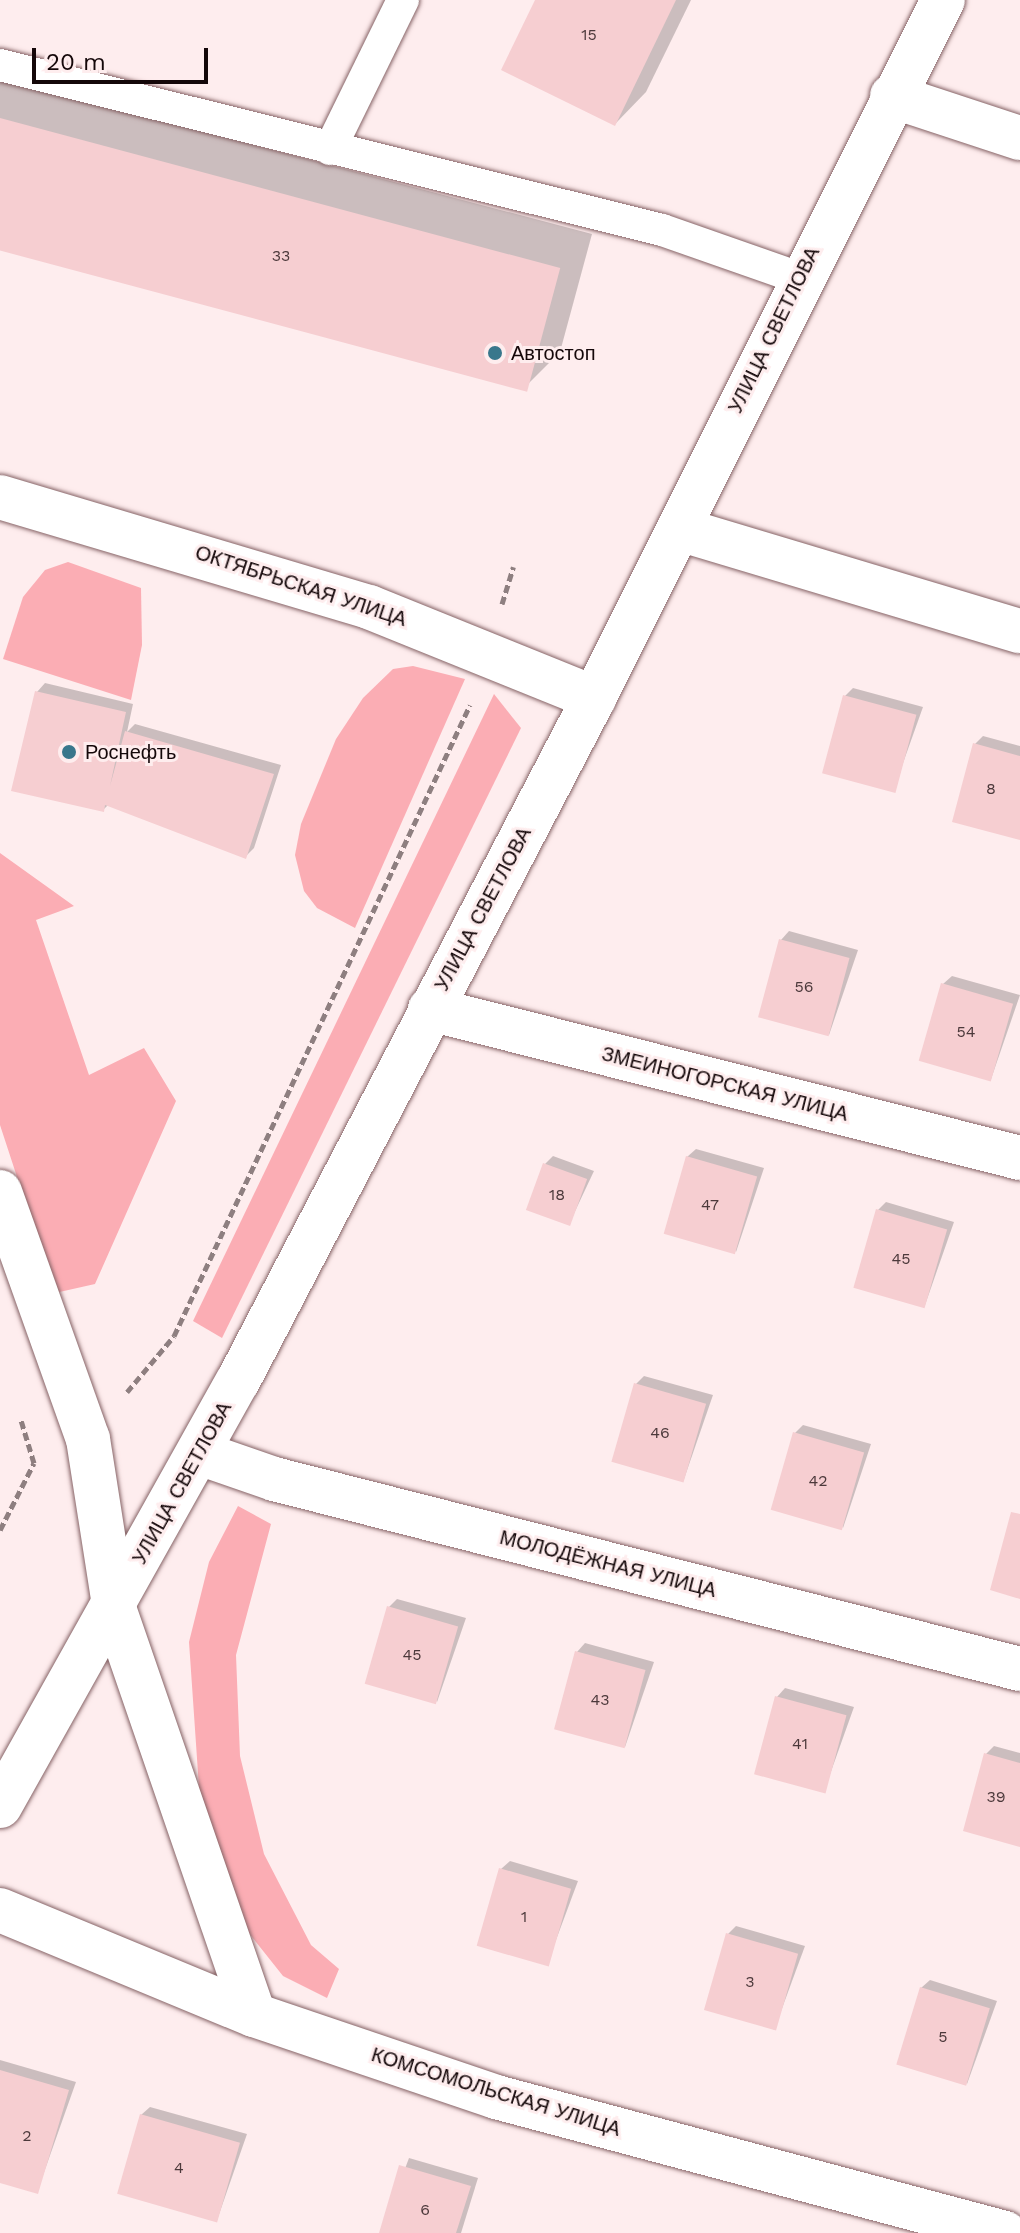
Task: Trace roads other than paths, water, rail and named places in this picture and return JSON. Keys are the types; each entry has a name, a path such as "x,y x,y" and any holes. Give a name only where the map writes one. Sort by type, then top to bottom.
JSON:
{"main road":[{"name":"УЛИЦА СВЕТЛОВА","path":"0,1806 115,1611 594,698 799,278 943,0"},
{"path":"892,96 1020,138"},
{"name":"ОКТЯБРЬСКАЯ УЛИЦА","path":"0,497 224,560 487,651 594,698"},
{"path":"679,529 1020,631"},
{"name":"ЗМЕИНОГОРСКАЯ УЛИЦА","path":"430,1009 1020,1158"},
{"path":"0,1192 88,1439 115,1611 254,2015"},
{"name":"МОЛОДЁЖНАЯ УЛИЦА","path":"199,1453 274,1479 1020,1669"},
{"name":"КОМСОМОЛЬСКАЯ УЛИЦА","path":"0,1910 254,2015 496,2097 1005,2233"}],"lane":[{"path":"330,149 403,0"},
{"path":"0,65 662,230 799,278"}],"place":[{"name":"Автостоп","path":"495,353"},
{"name":"Роснефть","path":"69,752"}]}
